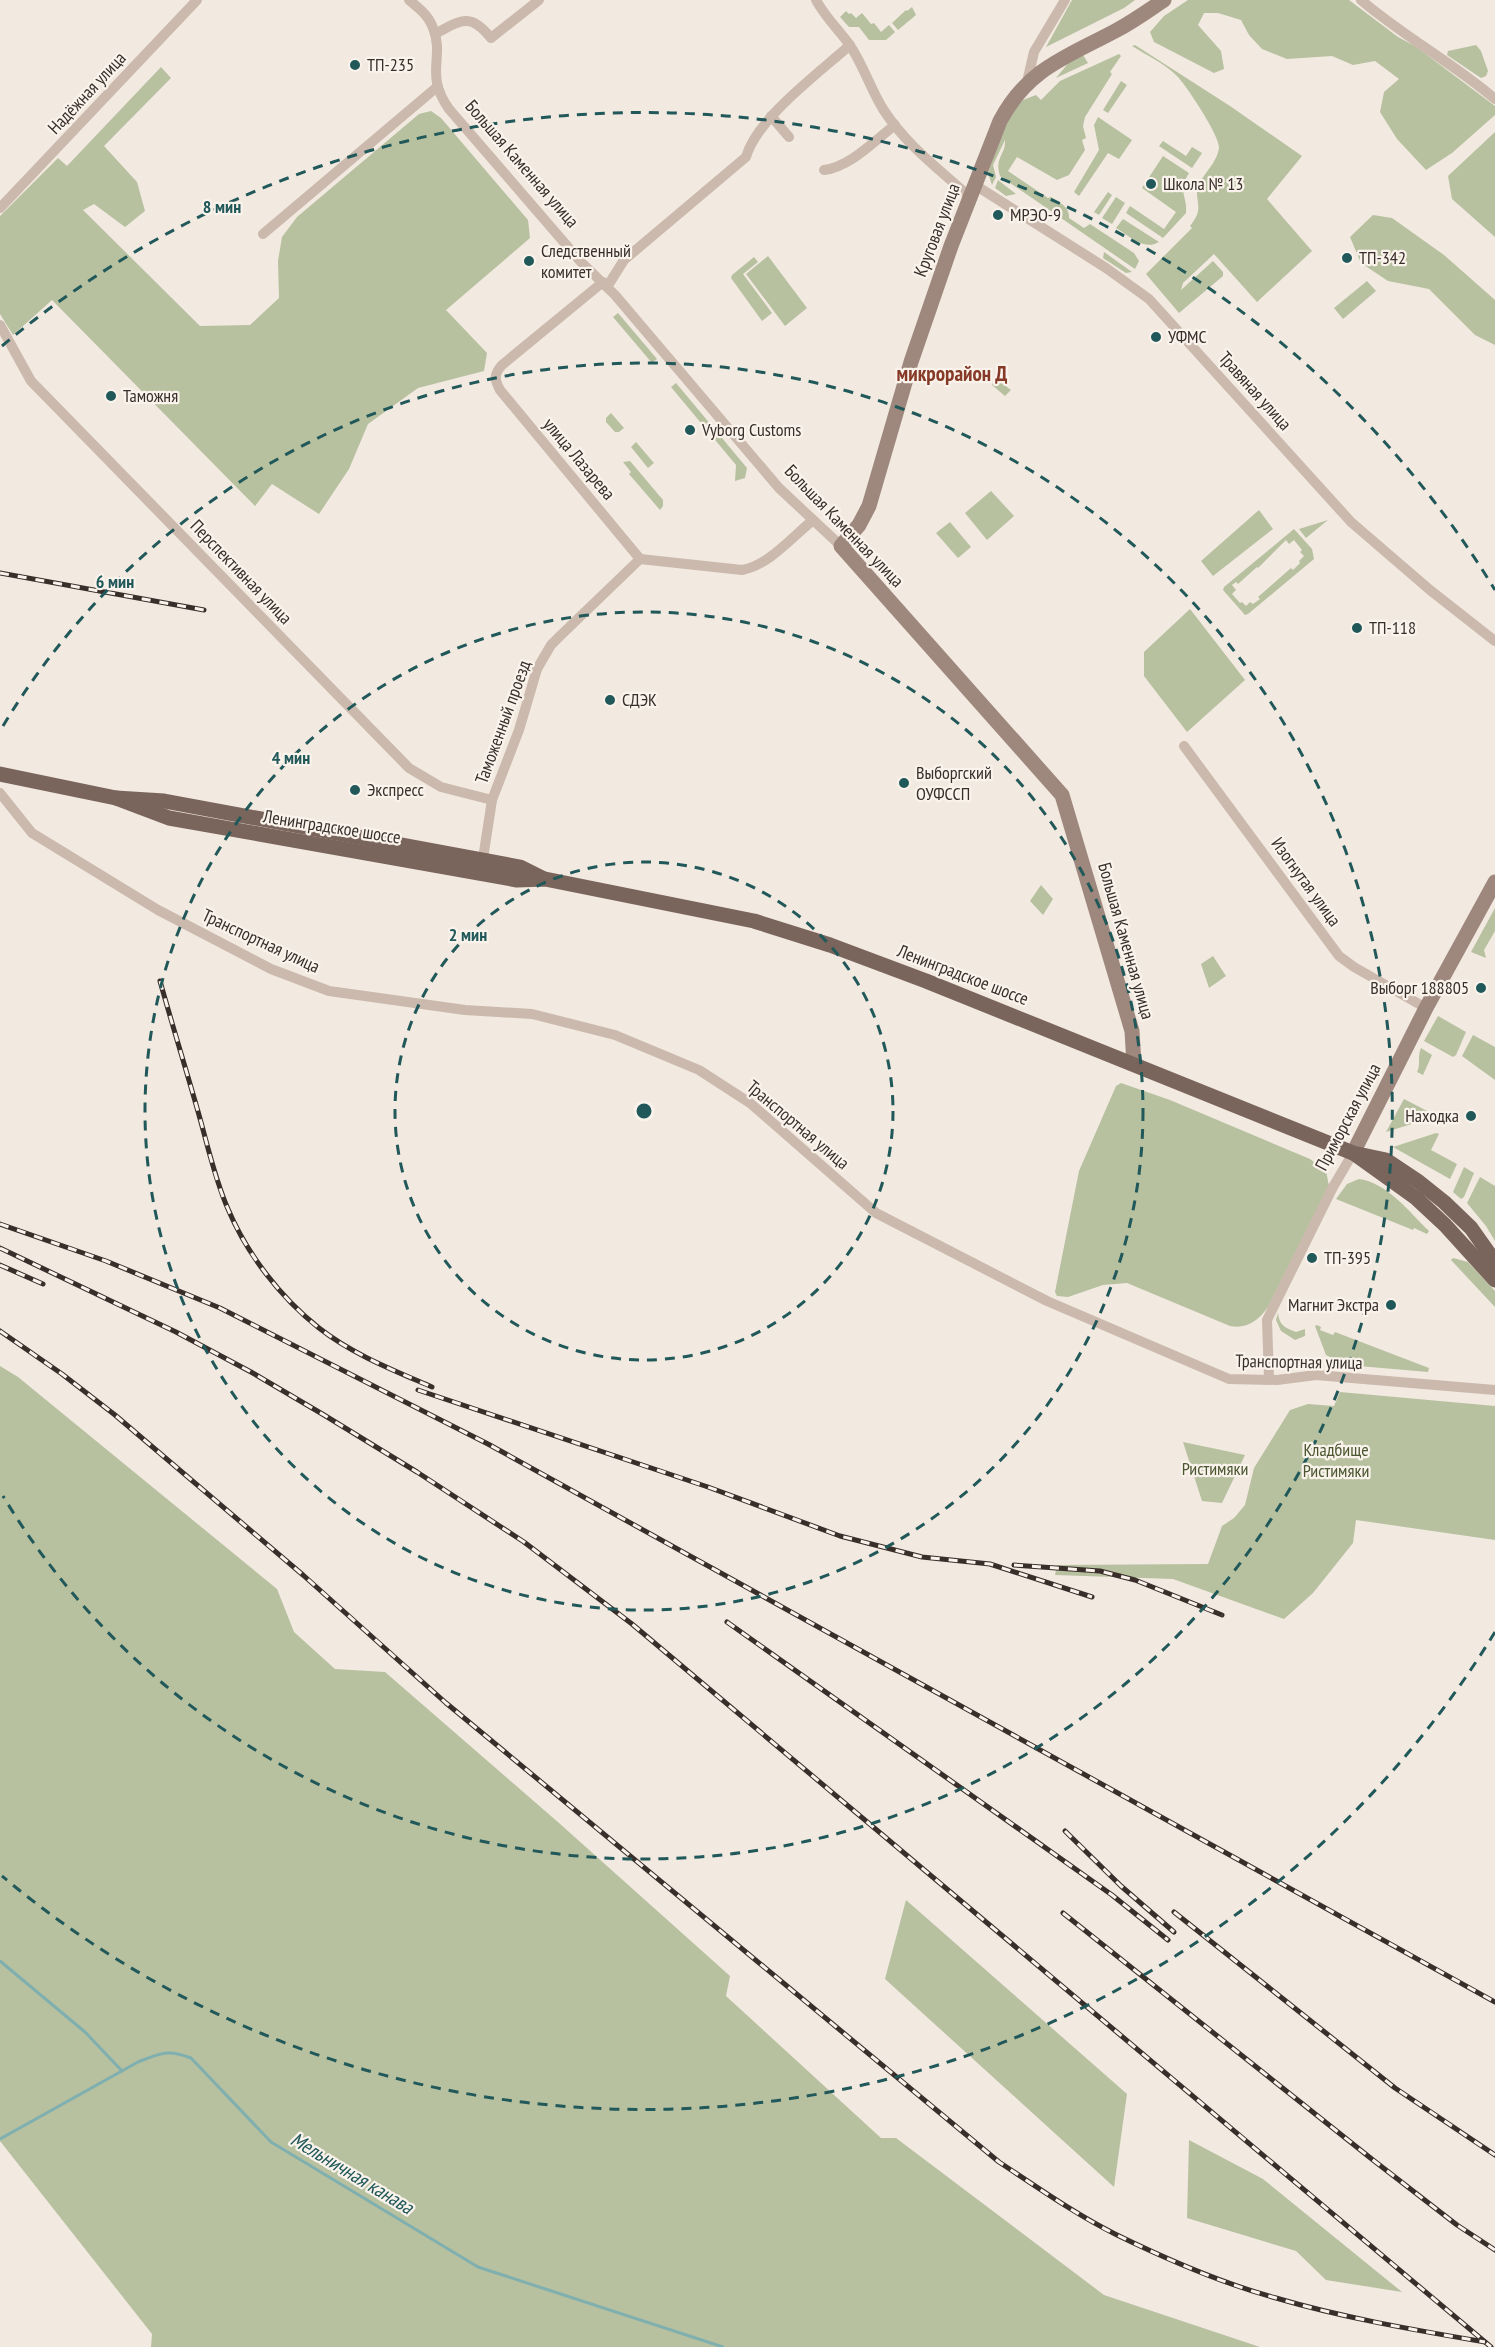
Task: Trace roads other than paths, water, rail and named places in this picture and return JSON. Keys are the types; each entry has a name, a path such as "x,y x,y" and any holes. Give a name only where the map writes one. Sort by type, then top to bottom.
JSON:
{"main road":[{"name":"Ленинградское шоссе","path":"0,774 116,798 164,801 482,867 520,867 545,879 754,921 830,945 1353,1153 1386,1160 1444,1202 1471,1228 1495,1262"},
{"name":"Ленинградское шоссе","path":"1353,1153 1416,1198 1445,1225 1495,1281"}],"street":[{"name":"Надёжная улица","path":"0,208 197,0"},
{"path":"409,0 430,20 435,34 461,22 471,21 480,24 491,38 539,0"},
{"name":"Травяная улица","path":"816,0 826,17 850,45 884,110 910,142 973,191 1114,273 1149,299 1352,522 1430,590 1495,640"},
{"path":"1027,82 1034,52 1065,0"},
{"name":"Круговая улица","path":"841,546 859,525 868,506 911,362 973,191 1000,121 1009,104 1027,82 1050,65 1120,29 1164,0"},
{"path":"1361,0 1389,24 1477,83 1495,99"},
{"name":"Большая Каменная улица","path":"435,34 434,73 437,87 449,109 581,262 605,284 779,488 841,546 1062,795 1132,1031 1134,1064"},
{"path":"605,284 624,260 746,157 750,143 771,116 850,45"},
{"path":"263,234 437,87"},
{"path":"771,116 789,137"},
{"path":"824,170 834,169 845,163 895,124"},
{"name":"улица Лазарева","path":"605,284 501,365 496,372 495,380 500,390 640,559"},
{"name":"Перспективная улица","path":"0,325 31,381 409,768 441,787 492,800"},
{"path":"640,559 742,570 753,568 812,521"},
{"name":"Таможенный проезд","path":"482,867 492,800 519,730 537,669 551,645 640,559"},
{"name":"Изогнутая улица","path":"1184,746 1339,956 1426,1008"},
{"name":"Транспортная улица","path":"0,793 32,832 158,910 271,969 329,991 465,1010 532,1014 615,1035 699,1070 750,1103 876,1213 1047,1301 1229,1379 1269,1380 1316,1375 1495,1390"},
{"name":"Приморская улица","path":"1269,1380 1267,1320 1426,1008 1495,882"}],"waterway":[{"path":"0,1961 85,2032 122,2071"},
{"name":"Мельничная канава","path":"0,2139 138,2062 164,2053 183,2055 191,2058 271,2142 478,2267 723,2347"}],"railway":[{"path":"0,573 204,610"},
{"path":"160,981 219,1184 236,1226 255,1258 278,1289 319,1328 345,1346 373,1361 432,1387"},
{"path":"0,1224 106,1261 220,1308 488,1444 1495,2002"},
{"path":"0,1248 176,1332 251,1372 417,1472 524,1542 632,1624 1491,2347"},
{"path":"0,1265 43,1284"},
{"path":"0,1331 62,1374 115,1415 303,1575 446,1703 999,2162 1100,2226 1214,2278 1328,2312 1485,2342"},
{"path":"418,1390 708,1487 840,1536 922,1557 990,1564 1092,1597"},
{"path":"1014,1565 1100,1571 1135,1580 1222,1615"},
{"path":"727,1622 1112,1895 1168,1940"},
{"path":"1065,1831 1121,1886 1174,1932"},
{"path":"1174,1912 1395,2088 1495,2155"},
{"path":"1063,1913 1373,2160 1457,2225 1495,2250"}],"place":[{"name":"ТП-235","path":"355,65"},
{"name":"Школа № 13","path":"1151,184"},
{"name":"МРЭО-9","path":"998,215"},
{"name":"ТП-342","path":"1347,258"},
{"name":"Следственный комитет","path":"529,261"},
{"name":"УФМС","path":"1156,337"},
{"name":"Таможня","path":"111,396"},
{"name":"Vyborg Customs","path":"690,430"},
{"name":"ТП-118","path":"1357,628"},
{"name":"СДЭК","path":"610,700"},
{"name":"Выборгский ОУФССП","path":"904,783"},
{"name":"Экспресс","path":"355,790"},
{"name":"Выборг 188805","path":"1481,988"},
{"name":"Находка","path":"1471,1116"},
{"name":"ТП-395","path":"1312,1258"},
{"name":"Магнит Экстра","path":"1391,1305"}],"district":[{"name":"микрорайон Д","path":"952,374"}],"park label":[{"name":"Кладбище Ристимяки","path":"1336,1460"},
{"name":"Ристимяки","path":"1215,1469"}]}
